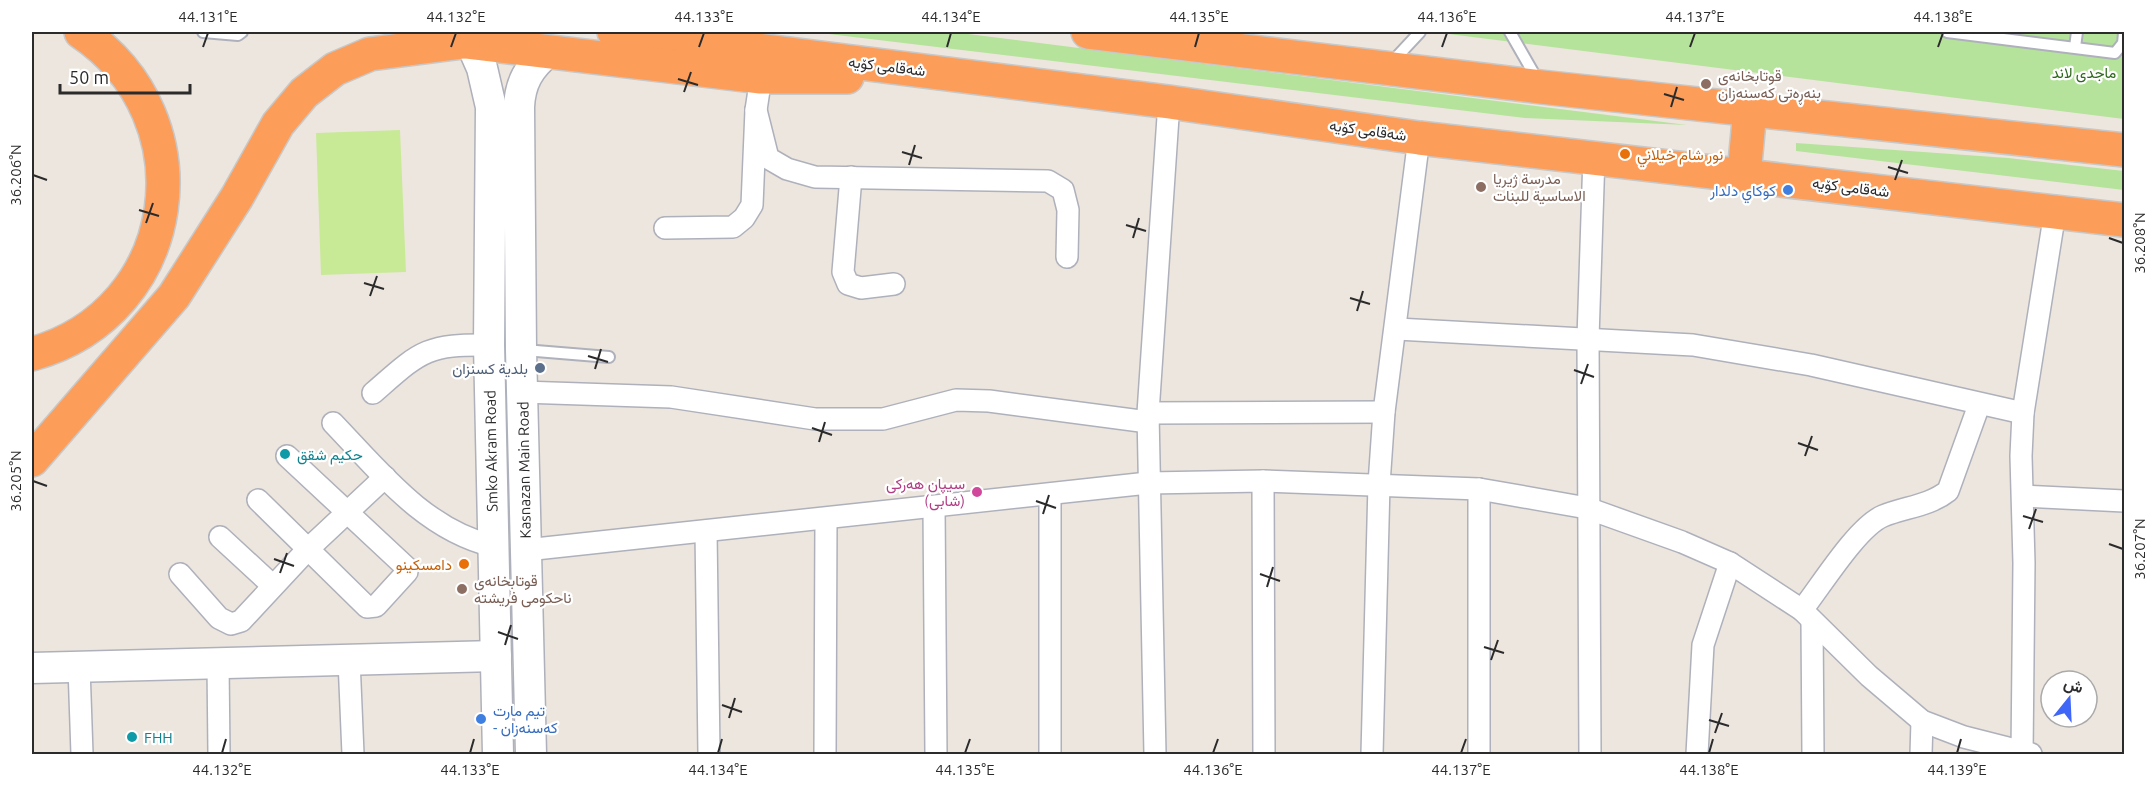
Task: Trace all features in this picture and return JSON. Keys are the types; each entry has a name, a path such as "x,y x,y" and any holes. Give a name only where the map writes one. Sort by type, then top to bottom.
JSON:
{"highway":[{"path":"32,354 78,336 117,303 140,273 152,248 160,220 164,192 163,164 157,136 147,108 132,82 114,59 81,32"},
{"path":"378,32 760,77 832,78 914,70"},
{"name":"شەقامی کۆیە","path":"614,32 1168,102 1419,138 1594,156 2124,220"},
{"path":"1093,32 1541,87 2124,150"},
{"path":"32,460 174,296 194,268 278,124 304,93 335,69 370,54 467,42"},
{"path":"1744,174 1750,110"}],"street":[{"name":"Smko Akram Road","path":"467,42 482,68 491,107 489,345 498,754"},
{"name":"Kasnazan Main Road","path":"531,754 521,350 520,94 530,70 548,52"},
{"path":"665,228 733,227 744,218 752,205 756,110 760,77"},
{"path":"1155,754 1148,418 1168,102"},
{"path":"756,110 768,158 787,169 815,177 1048,181 1063,190 1068,210 1067,257"},
{"path":"1372,754 1379,484 1384,412 1397,328 1419,138"},
{"path":"1590,754 1587,508 1588,338 1594,156"},
{"path":"851,177 843,272 848,284 861,288 894,284"},
{"path":"526,550 934,508 1148,483 1263,481 1479,489 1587,508 1682,542 1730,563 1807,615 1869,676 1922,721 1964,737 2025,754 2021,456 2023,413 2055,212"},
{"path":"1397,328 1692,345 1811,365 1979,405 2023,413"},
{"path":"374,393 423,352 441,346 489,345"},
{"path":"522,392 671,397 815,418 883,419 956,400 990,401 1148,418 1384,412"},
{"path":"1813,754 1807,615 1862,531 1881,516 1937,500 1948,491 1979,405"},
{"path":"333,423 385,477 432,520 452,533 493,546"},
{"path":"258,500 367,607 376,606 407,570 287,456"},
{"path":"180,574 219,618 231,624 241,621 272,585 346,511 385,477"},
{"path":"1263,481 1264,754"},
{"path":"1479,489 1479,754"},
{"path":"1050,495 1050,754"},
{"path":"2023,496 2124,501"},
{"path":"934,508 936,754"},
{"path":"825,754 826,519"},
{"path":"706,531 709,754"},
{"path":"220,537 272,585"},
{"path":"1697,754 1703,645 1730,563"},
{"path":"32,668 496,656"},
{"path":"349,660 353,754"},
{"path":"218,664 219,754"},
{"path":"78,667 82,754"},
{"path":"1921,754 1922,721"}],"lane":[{"path":"203,32 238,35 242,32"},
{"path":"1389,67 1420,32"},
{"path":"1510,32 1541,87"},
{"path":"1947,32 2024,36 2115,53 2123,43 2124,33"},
{"path":"2075,47 2077,32"},
{"path":"521,350 609,357"}],"green space":[{"path":"812,32 952,32 1687,125 1525,118"},
{"name":"ماجدی لاند","path":"1433,32 2124,32 2124,119"},
{"path":"400,130 406,272 321,275 316,133"},
{"path":"1796,143 2008,158 2124,171 2124,190 1796,151"}],"place":[{"name":"قوتابخانەی بنەڕەتی کەسنەزان","path":"1706,84"},
{"name":"نور شام خيلاني","path":"1625,154"},
{"name":"مدرسة ژيريا الاساسية للبنات","path":"1481,187"},
{"name":"كوكاي دلدار","path":"1788,190"},
{"name":"بلدية كسنزان","path":"540,368"},
{"name":"حكيم شقق","path":"285,454"},
{"name":"سیپان هەرکی (شابی)","path":"977,492"},
{"name":"دامسكينو","path":"464,564"},
{"name":"قوتابخانەی ناحکومی فریشتە","path":"462,589"},
{"name":"تیم مارت - کەسنەزان","path":"481,719"},
{"name":"FHH","path":"132,737"}]}
